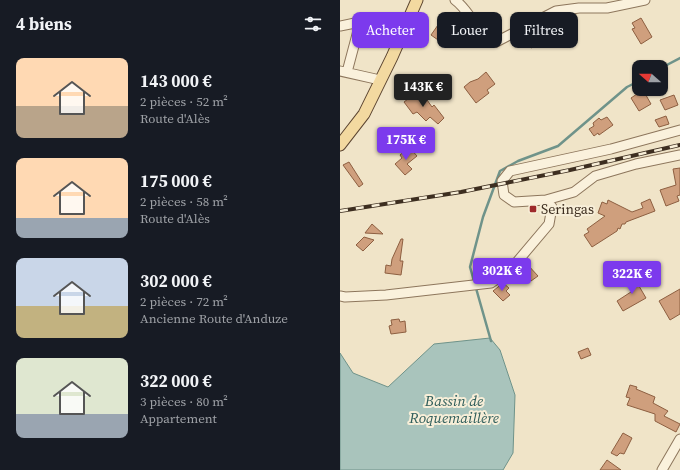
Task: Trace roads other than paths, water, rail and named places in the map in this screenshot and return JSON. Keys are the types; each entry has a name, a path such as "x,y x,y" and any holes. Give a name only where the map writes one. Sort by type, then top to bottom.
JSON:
{"main road":[{"path":"340,145 364,114 417,0"}],"street":[{"path":"455,0 462,5 474,22 490,40 496,42 556,11 579,8 607,8 645,0"},
{"path":"340,26 355,23 359,27 343,72 380,80"},
{"path":"680,130 611,149 510,171 502,181 504,195 514,202 546,200 574,192 595,176 636,164 680,155"},
{"path":"340,296 386,295 491,283 511,269 549,224 552,207 546,200"},
{"path":"662,470 680,439"}],"water":[{"name":"Bassin de Roquemaillère","path":"490,338 500,350 515,395 513,453 503,470 340,470 340,353 353,373 388,387 434,344"}],"waterway":[{"path":"668,64 680,58"},
{"path":"491,341 470,267 483,217 500,171 518,161 558,146 627,87 632,84"}],"railway":[{"path":"340,211 461,192 570,170 680,145"}],"place":[{"name":"Seringas","path":"533,209"}]}
